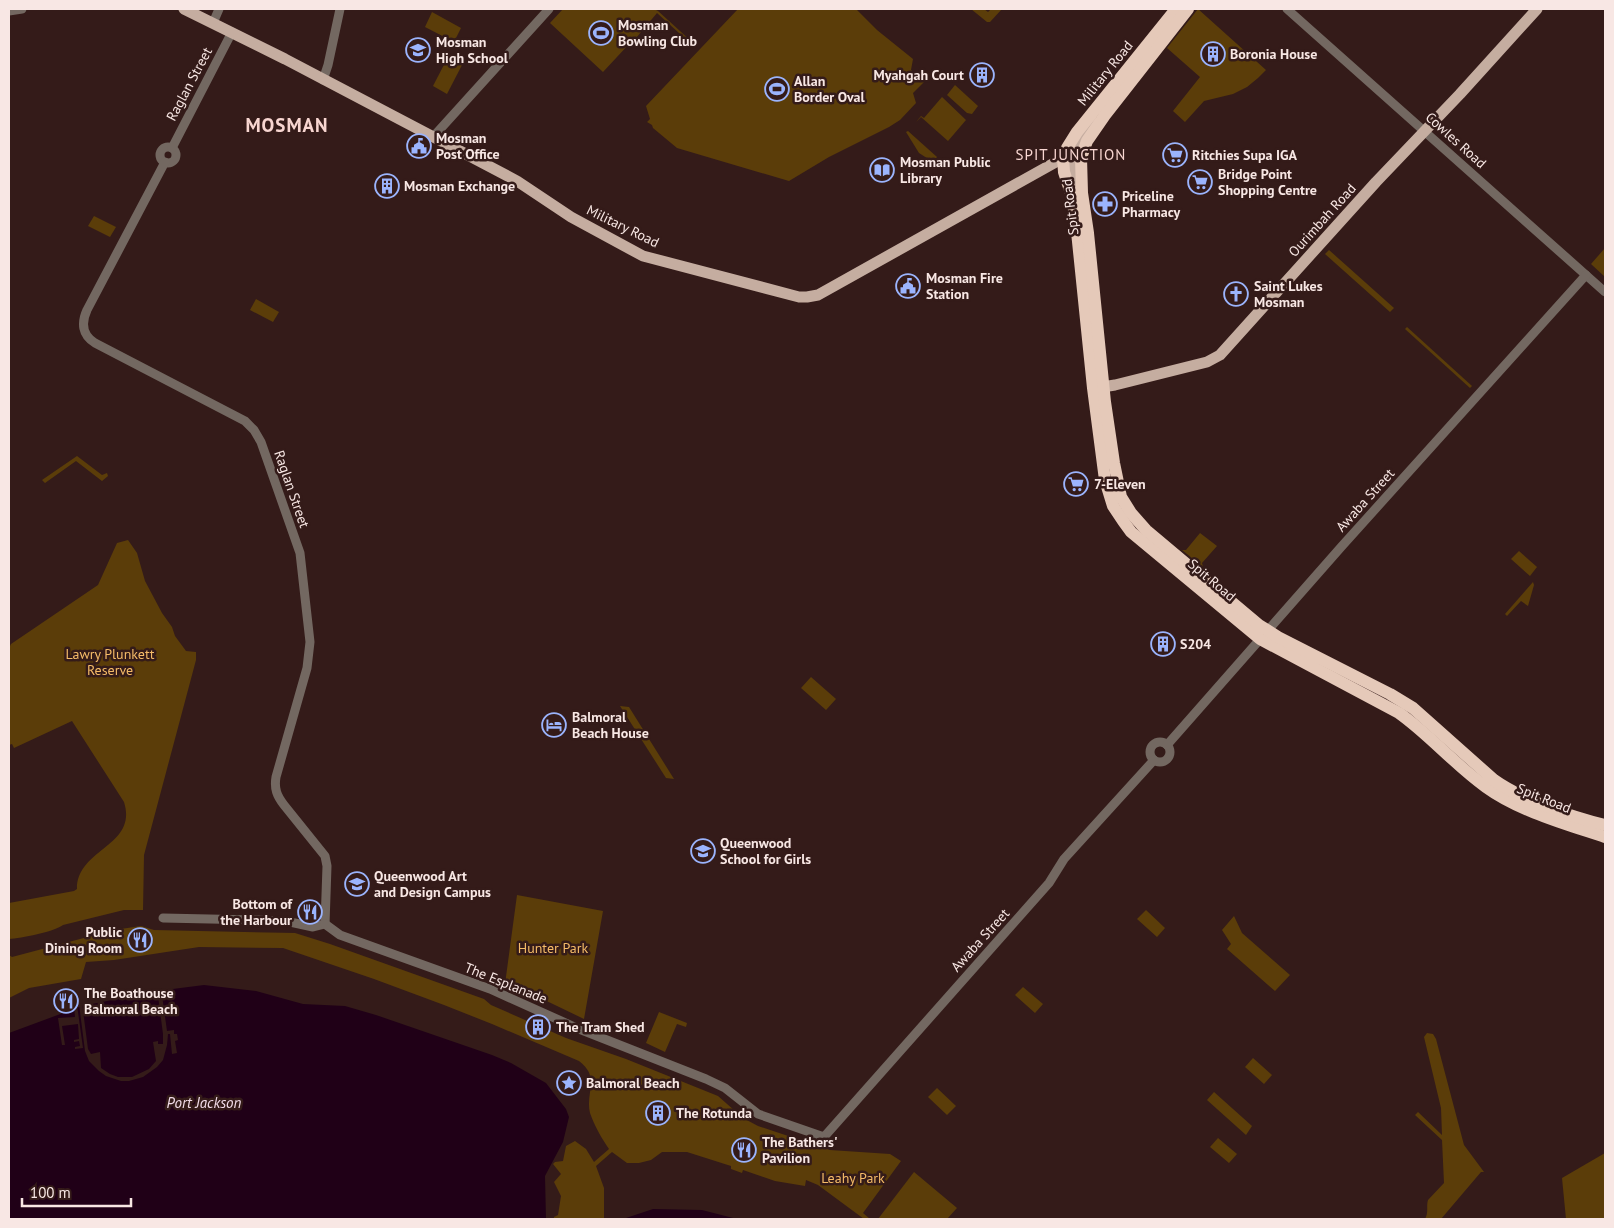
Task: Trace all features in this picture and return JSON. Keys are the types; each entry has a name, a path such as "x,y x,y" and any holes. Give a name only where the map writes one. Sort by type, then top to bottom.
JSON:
{"highway":[{"name":"Military Road","path":"1063,158 1066,148 1077,132 1176,9"},
{"name":"Military Road","path":"1081,158 1087,141 1105,115 1188,9"},
{"name":"Spit Road","path":"1063,158 1064,172 1071,193 1076,222 1098,387"},
{"name":"Spit Road","path":"1081,158 1082,193 1088,233 1105,480 1113,506 1122,522 1132,532 1264,635 1399,713 1485,786 1502,797 1605,837"},
{"name":"Spit Road","path":"1264,635 1390,694 1413,708 1489,776 1504,787 1558,810 1605,825"}],"main road":[{"name":"Military Road","path":"184,9 232,32 516,181 571,217 643,256 799,297 818,295 841,283 1063,158 1071,152 1088,129 1105,115"},
{"name":"Ourimbah Road","path":"1098,387 1207,362 1220,355 1376,182 1460,94 1537,9"},
{"path":"1063,158 1073,168 1082,193"}],"street":[{"path":"9,11 22,9"},
{"path":"213,23 219,9"},
{"path":"324,80 340,9"},
{"path":"433,137 548,9"},
{"name":"Cowles Road","path":"1287,9 1605,292"},
{"name":"Raglan Street","path":"232,32 172,148 175,151 175,158 172,162 165,162 87,310 83,328 87,337 94,343 244,421 254,430 261,442 300,553 310,642 307,668 276,777 275,787 284,805 325,856 327,866 325,924"},
{"name":"Awaba Street","path":"1167,745 1586,275"},
{"path":"1162,742 1167,745 1170,753 1167,759 1162,762 1154,760 1150,752 1153,745 1162,742"},
{"name":"Awaba Street","path":"824,1137 1049,883 1064,859 1154,760"},
{"path":"163,918 259,920 290,922 312,927 325,924"},
{"name":"The Esplanade","path":"325,924 340,935 490,990 579,1029 706,1079 725,1088 758,1114 824,1137"}],"green space":[{"name":"Mosman Bowling Club","path":"563,9 654,9 691,41 690,43 657,13 631,44 603,72 550,23"},
{"path":"738,9 856,9 877,30 913,59 911,70 924,82 913,93 916,103 900,120 889,127 829,157 789,181 677,148 647,122 650,119 646,106"},
{"path":"971,9 984,9 988,12 991,9 1002,9 990,22 987,22"},
{"path":"1198,9 1266,70 1247,87 1233,94 1204,101 1185,122 1173,111 1200,77 1167,48"},
{"path":"432,12 461,28 454,42 425,27"},
{"path":"448,57 462,65 447,94 433,86"},
{"path":"955,85 978,106 972,114 967,113 947,95"},
{"path":"942,97 966,120 948,141 921,117 916,122 921,116 924,118"},
{"path":"908,131 937,157 933,162 919,153 906,132"},
{"path":"94,216 116,227 110,237 88,226"},
{"path":"1605,248 1605,277 1591,264"},
{"path":"1329,250 1394,308 1390,312 1325,254"},
{"path":"256,299 279,312 273,322 250,310"},
{"path":"1407,327 1472,386 1470,388 1405,329"},
{"path":"77,456 102,475 107,473 108,476 102,481 76,461 45,483 42,480"},
{"path":"1200,533 1217,546 1202,563 1203,567 1182,550 1186,550"},
{"name":"Lawry Plunkett Reserve","path":"128,540 137,553 145,581 162,613 172,627 175,636 186,651 196,652 196,660 144,855 143,910 124,910 63,925 45,932 9,939 9,903 77,889 80,875 86,864 123,829 126,817 124,802 72,721 14,748 12,744 9,745 9,648 11,644 98,585 117,543"},
{"path":"1519,551 1537,567 1530,576 1511,559"},
{"path":"1533,582 1534,585 1528,606 1521,601 1507,616 1505,614"},
{"path":"811,677 836,699 826,710 801,688"},
{"path":"620,706 629,707 674,779 666,778"},
{"name":"Hunter Park","path":"517,895 603,911 584,1019 528,992 505,984"},
{"path":"1146,910 1165,928 1157,937 1137,919"},
{"path":"1234,916 1242,933 1290,975 1275,991 1227,949 1231,944 1222,930"},
{"path":"141,926 154,930 295,933 484,999 491,1005 566,1038 626,1059 718,1096 743,1118 758,1126 830,1150 890,1154 901,1161 863,1213 870,1219 864,1219 818,1185 806,1180 805,1186 775,1181 743,1170 742,1173 731,1169 731,1166 687,1152 662,1152 651,1160 627,1163 612,1152 596,1166 604,1188 604,1219 554,1219 558,1215 561,1196 554,1182 561,1174 553,1164 563,1161 566,1146 575,1141 586,1149 594,1162 609,1149 598,1132 590,1113 591,1079 586,1067 579,1061 492,1024 374,979 283,948 199,947 114,960 86,962 81,979 29,988 9,998 9,955 12,957 114,930"},
{"path":"1023,987 1043,1004 1035,1013 1015,995"},
{"path":"659,1012 687,1023 686,1027 677,1024 665,1052 646,1043"},
{"path":"1427,1033 1433,1034 1436,1039 1464,1145 1484,1172 1481,1172 1441,1219 1425,1219 1428,1200 1444,1183 1442,1140 1415,1115 1418,1112 1442,1135 1441,1108 1424,1037"},
{"path":"1253,1058 1272,1075 1264,1084 1245,1067"},
{"path":"937,1088 956,1106 947,1115 928,1097"},
{"path":"1214,1092 1252,1126 1246,1135 1207,1100"},
{"path":"1218,1138 1237,1154 1229,1163 1210,1147"},
{"path":"1605,1153 1605,1219 1566,1219 1562,1178"},
{"name":"Leahy Park","path":"914,1172 957,1208 947,1219 878,1219"}],"water":[{"name":"Port Jackson","path":"204,985 256,991 303,1004 345,1006 492,1055 511,1063 546,1083 566,1109 569,1117 563,1142 545,1176 546,1219 9,1219 9,1033 82,1006 157,991"},
{"path":"653,1209 702,1210 737,1219 623,1219"}],"pier":[{"path":"157,988 161,988 167,1031 174,1030 174,1034 177,1034 178,1040 175,1041 177,1053 172,1054 170,1034 168,1034 163,1060 143,1077 121,1081 106,1076 89,1061 85,1051 79,1004 82,1003 88,1049 91,1054 100,1052 101,1068 118,1077 132,1077 149,1069 156,1061 153,1042 158,1041 158,1044 163,1044"},
{"path":"77,1005 83,1048 75,1049 75,1047 80,1046 79,1041 74,1042 74,1040 79,1039 78,1024 62,1026 65,1045 62,1045 58,1018 75,1017 74,1006"}],"place":[{"name":"Mosman Bowling Club","path":"601,33"},
{"name":"Mosman High School","path":"418,50"},
{"name":"Boronia House","path":"1213,54"},
{"name":"Myahgah Court","path":"982,75"},
{"name":"Allan Border Oval","path":"777,89"},
{"name":"Mosman Post Office","path":"419,146"},
{"name":"Ritchies Supa IGA","path":"1175,155"},
{"name":"Mosman Public Library","path":"882,170"},
{"name":"Bridge Point Shopping Centre","path":"1200,182"},
{"name":"Mosman Exchange","path":"387,186"},
{"name":"Priceline Pharmacy","path":"1105,204"},
{"name":"Mosman Fire Station","path":"908,286"},
{"name":"Saint Lukes Mosman","path":"1236,294"},
{"name":"7-Eleven","path":"1076,484"},
{"name":"S204","path":"1163,644"},
{"name":"Balmoral Beach House","path":"554,725"},
{"name":"Queenwood School for Girls","path":"703,851"},
{"name":"Queenwood Art and Design Campus","path":"357,884"},
{"name":"Bottom of the Harbour","path":"310,912"},
{"name":"Public Dining Room","path":"140,940"},
{"name":"The Boathouse Balmoral Beach","path":"66,1001"},
{"name":"The Tram Shed","path":"538,1027"},
{"name":"Balmoral Beach","path":"569,1083"},
{"name":"The Rotunda","path":"658,1113"},
{"name":"The Bathers' Pavilion","path":"744,1150"}],"district":[{"name":"MOSMAN","path":"287,125"},
{"name":"SPIT JUNCTION","path":"1071,155"}]}
